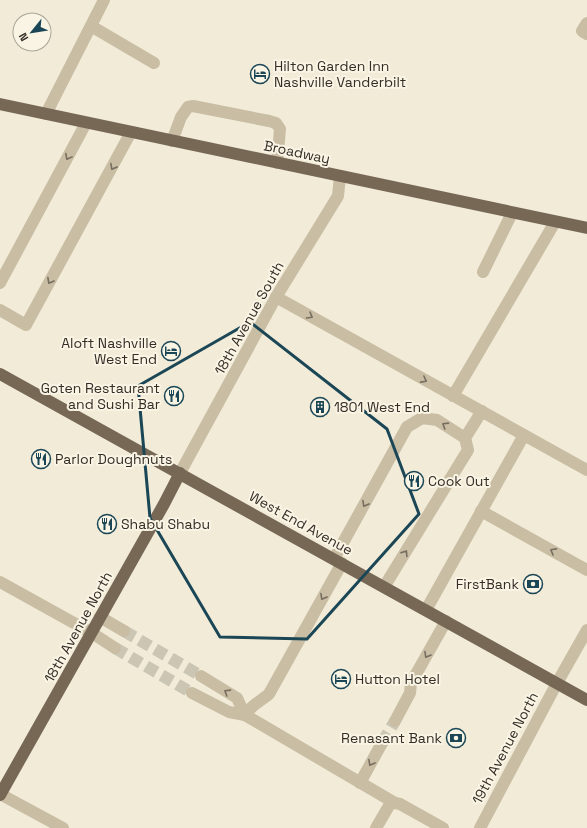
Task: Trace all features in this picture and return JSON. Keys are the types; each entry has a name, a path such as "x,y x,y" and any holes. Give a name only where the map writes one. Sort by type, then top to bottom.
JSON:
{"main road":[{"name":"Broadway","path":"0,104 587,228"},
{"name":"West End Avenue","path":"0,374 587,700"},
{"name":"18th Avenue North","path":"0,794 92,633 180,473"}],"street":[{"path":"46,114 104,0"},
{"path":"587,22 582,31 587,34"},
{"path":"91,26 154,62"},
{"path":"172,141 181,117 188,107 193,106 269,121 276,123 280,129 277,163"},
{"path":"0,283 86,123"},
{"path":"0,310 26,325 131,132"},
{"name":"18th Avenue South","path":"180,473 276,297 338,196 340,176"},
{"path":"484,272 512,213"},
{"path":"453,396 555,222"},
{"path":"276,297 587,470"},
{"path":"384,587 468,450 466,438 482,411"},
{"path":"245,715 255,703 269,694 407,427 422,418 437,420 466,438"},
{"path":"426,610 524,435"},
{"path":"481,511 587,570"},
{"path":"0,582 92,633 115,648"},
{"path":"100,617 124,631"},
{"path":"395,721 410,693 411,683 446,621"},
{"name":"19th Avenue North","path":"480,828 587,630"},
{"path":"201,676 237,698 245,715"},
{"path":"192,692 229,712 245,715 395,803 400,804 443,828"},
{"path":"360,783 382,743"},
{"path":"0,794 63,828"},
{"path":"376,828 390,804 395,803"}],"highlighted area":[{"path":"250,322 387,429 419,514 307,639 220,637 150,518 138,386"}],"tunnel":[{"path":"124,631 201,676"},
{"path":"115,648 192,693"},
{"path":"382,743 395,721"}],"place":[{"name":"Hilton Garden Inn Nashville Vanderbilt","path":"260,74"},
{"name":"Aloft Nashville West End","path":"171,351"},
{"name":"Goten Restaurant and Sushi Bar","path":"174,396"},
{"name":"1801 West End","path":"320,407"},
{"name":"Parlor Doughnuts","path":"41,459"},
{"name":"Cook Out","path":"414,481"},
{"name":"Shabu Shabu","path":"107,524"},
{"name":"FirstBank","path":"533,584"},
{"name":"Hutton Hotel","path":"341,679"},
{"name":"Renasant Bank","path":"456,738"}]}
